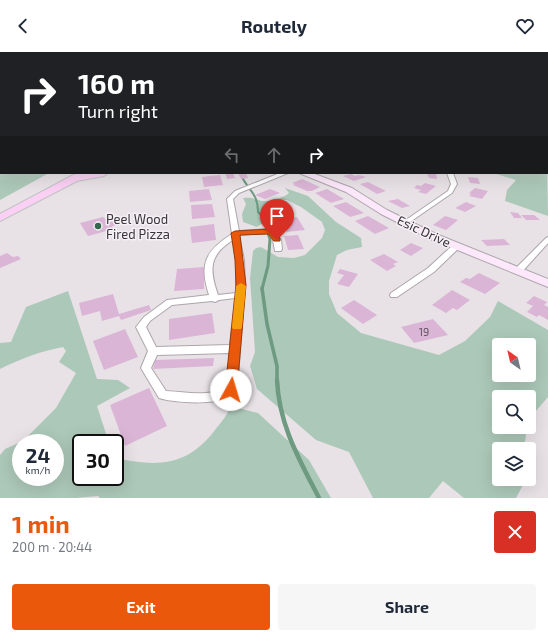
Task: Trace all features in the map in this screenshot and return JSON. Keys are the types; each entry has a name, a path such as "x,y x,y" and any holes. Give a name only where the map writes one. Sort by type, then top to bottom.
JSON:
{"main road":[{"path":"0,218 82,174"},
{"path":"73,179 99,174"}],"street":[{"path":"240,295 170,302 147,318 141,327 153,351 146,368 163,395 213,398 223,396 231,390 240,295 240,260 230,202 233,195 282,174"},
{"name":"Esic Drive","path":"311,174 349,190 405,223 456,247 548,283"},
{"path":"405,223 450,192 454,184 450,174"},
{"path":"269,208 270,218 274,224 270,232"},
{"path":"215,298 209,284 207,271 212,256 218,248 235,234 270,232"},
{"path":"270,232 277,240 278,249"},
{"path":"518,271 548,238"},
{"path":"394,295 431,270 456,247"},
{"path":"153,351 235,349"}],"green space":[{"path":"0,174 47,174 0,200"},
{"path":"496,174 547,174 548,216 505,201 507,190 516,180"},
{"path":"285,188 308,196 336,222 361,238 362,247 347,250 337,255 329,281 329,294 337,313 361,333 439,355 465,341 490,317 498,301 548,330 548,397 536,411 536,390 492,390 492,434 526,434 525,442 492,442 492,486 522,486 516,498 464,498 443,481 429,498 373,498 349,452 316,440 257,389 250,366 255,352 250,278 253,251 256,248 261,247 278,257 294,258 305,255 322,238 325,230 322,222 301,207 287,200 279,200 265,207 262,214 264,222 257,227 243,222 242,214 246,204 243,198 269,201 289,193"},
{"path":"68,291 97,379 118,380 130,388 97,406 106,434 72,434 72,486 124,486 124,460 144,463 158,463 182,457 193,451 204,442 224,418 230,406 258,413 309,460 331,498 100,498 98,496 76,498 0,498 0,455 5,449 12,446 12,486 64,486 64,434 30,434 56,408 76,373 59,362 66,351 63,347 31,356 0,369 0,343 11,342 26,307"}],"building":[{"path":"225,174 233,174 235,178 227,179"},
{"path":"238,174 246,174 248,178 241,179"},
{"path":"351,174 366,177 354,181 343,176"},
{"path":"427,174 436,174 437,179 429,178"},
{"path":"220,175 223,185 204,187 202,177"},
{"path":"468,177 478,178 480,184 470,183"},
{"path":"302,179 320,187 312,191 307,191 293,185 295,184 292,183"},
{"path":"368,182 386,191 377,194 360,184"},
{"path":"425,183 436,186 426,194 418,192 421,190 414,188 417,185 421,186"},
{"path":"475,188 488,191 482,199 469,196 471,194 469,193"},
{"path":"209,189 212,200 190,202 189,191"},
{"path":"270,189 280,193 265,199 255,195"},
{"path":"327,189 344,199 331,203 315,193"},
{"path":"398,199 410,206 402,208 388,201"},
{"path":"346,202 364,213 350,217 333,206"},
{"path":"466,202 476,206 465,212 455,208"},
{"path":"286,203 292,214 278,215 273,204"},
{"path":"212,204 215,217 192,219 191,205"},
{"path":"510,212 518,213 522,218 514,218"},
{"path":"521,215 534,215 540,220 526,220"},
{"path":"368,216 389,228 375,234 355,221"},
{"path":"445,216 458,220 446,230 433,225"},
{"path":"103,217 109,222 114,221 117,225 112,226 114,229 88,236 80,223"},
{"path":"297,217 305,230 287,232 280,219"},
{"path":"214,224 216,240 192,243 190,227"},
{"path":"298,235 304,249 288,250 284,236"},
{"path":"504,239 510,245 487,246 481,240"},
{"path":"411,243 423,248 411,256 400,250"},
{"path":"7,253 13,257 18,256 21,259 0,268 0,256"},
{"path":"384,254 398,262 393,264 396,266 387,271 370,260"},
{"path":"204,267 204,289 174,291 177,269"},
{"path":"340,269 358,274 349,287 337,284 344,275 337,273"},
{"path":"479,273 500,283 485,294 460,282 466,278 470,279"},
{"path":"452,290 470,300 457,310 453,308 446,313 432,305"},
{"path":"113,294 119,314 149,305 151,310 121,320 119,316 102,321 100,311 82,316 79,303"},
{"path":"534,296 547,302 544,305 548,307 548,320 539,315 537,317 527,312 533,306 526,303"},
{"path":"354,300 377,315 363,324 341,308"},
{"path":"212,313 215,333 169,340 169,319"},
{"path":"433,319 448,335 414,343 401,327"},
{"path":"125,329 138,357 104,370 93,341"},
{"path":"214,358 213,366 153,369 155,360"},
{"path":"149,388 167,426 125,446 124,434 121,434 110,405"}],"waterway":[{"path":"240,174 254,195 258,205 258,212 263,217"},
{"path":"262,289 268,266 270,239 263,217"},
{"path":"262,289 267,324 277,366 277,380"},
{"path":"277,380 286,427 297,455 319,498"}],"slow traffic":[{"path":"237,327 241,286"}],"place":[{"name":"Peel Wood Fired Pizza","path":"98,226"}],"route":[{"path":"231,390 241,285 240,260 235,233 270,232 277,240"}]}
